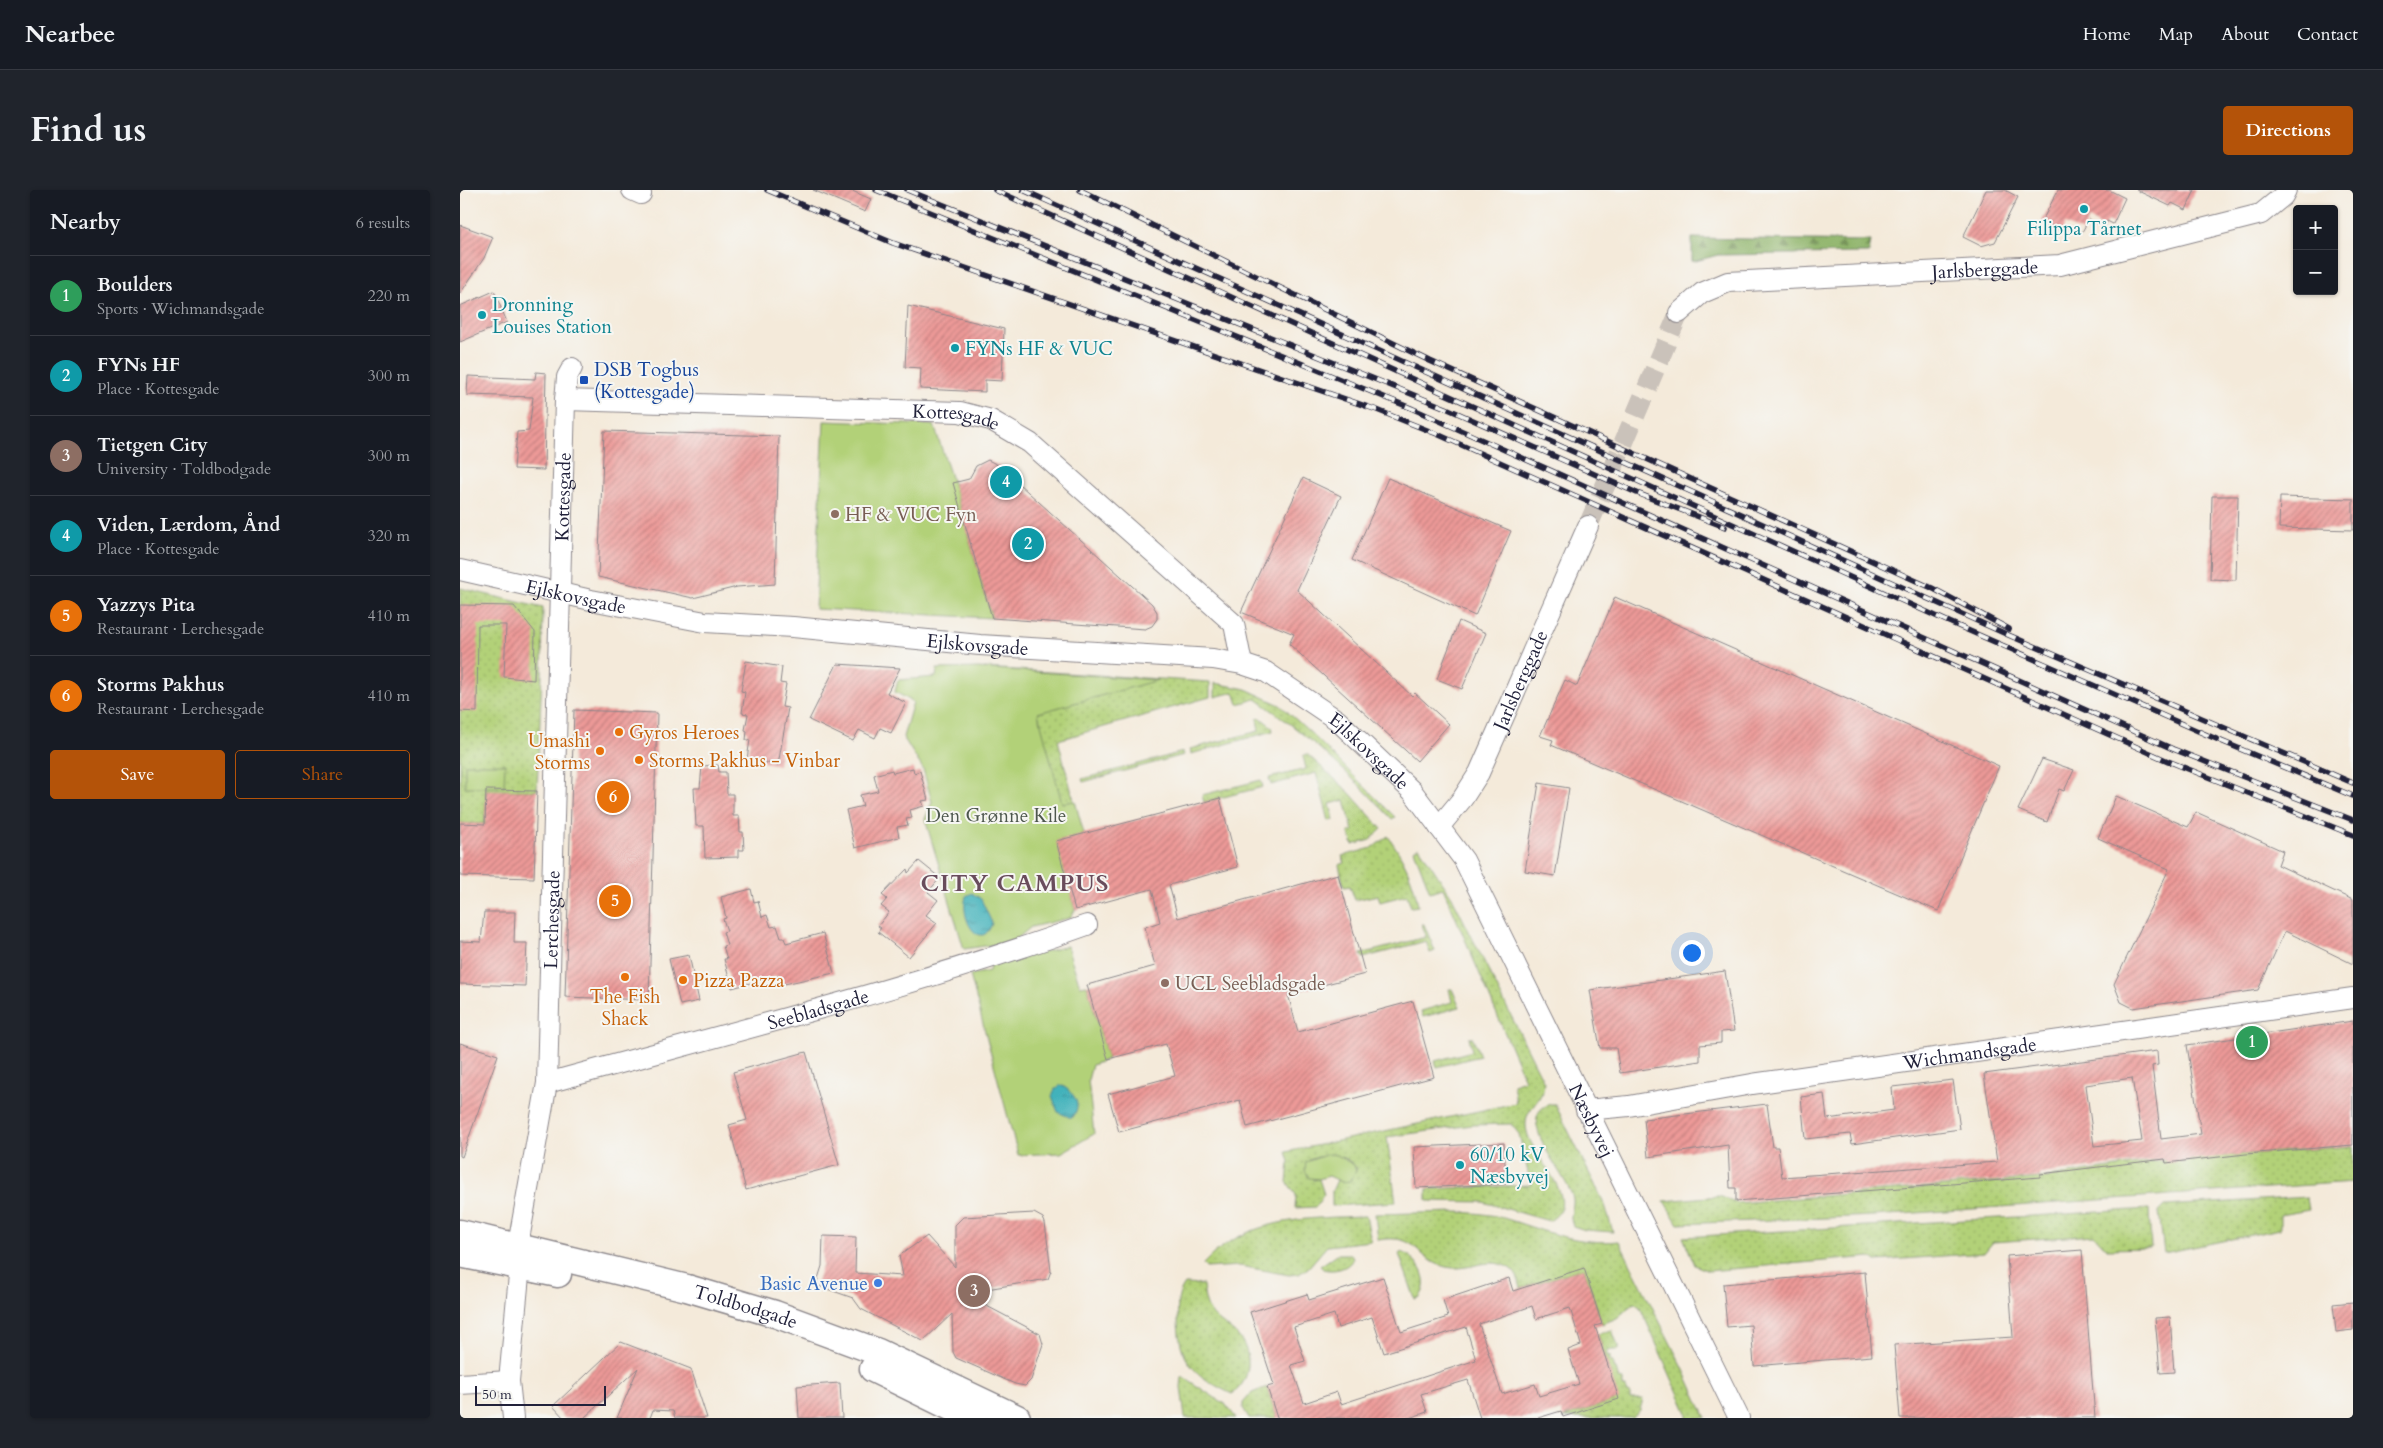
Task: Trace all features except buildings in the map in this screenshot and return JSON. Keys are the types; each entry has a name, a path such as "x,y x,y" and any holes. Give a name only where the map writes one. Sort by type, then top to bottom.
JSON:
{"main road":[{"name":"Toldbodgade","path":"460,1233 519,1255 785,1335 875,1370 973,1418"},
{"name":"Toldbodgade","path":"460,1254 519,1255 687,1288 775,1314 878,1352 1017,1418"}],"street":[{"name":"Jarlsberggade","path":"1679,313 1702,293 1728,282 2060,265 2261,214 2283,196 2286,190"},
{"name":"Kottesgade","path":"559,593 565,400 567,377 572,368"},
{"name":"Kottesgade","path":"565,400 960,412 991,420 1030,443 1234,624 1242,664"},
{"name":"Jarlsberggade","path":"1439,827 1463,798 1479,773 1588,526"},
{"name":"Ejlskovsgade","path":"460,570 559,593 705,622 793,627 980,645 1213,659 1242,664 1266,672 1337,720 1412,791 1439,827"},
{"name":"Lerchesgade","path":"513,1418 509,1381 519,1255 547,1083 559,593"},
{"name":"Næsbyvej","path":"1439,827 1464,860 1739,1418"},
{"name":"Seebladsgade","path":"547,1083 869,995 1088,926"},
{"name":"Wichmandsgade","path":"1586,1110 1629,1106 1761,1082 2353,998"},
{"path":"460,1384 509,1381"}],"green space":[{"path":"1692,238 1871,241 1869,253 1718,255 1692,262"},
{"path":"824,421 934,425 953,483 992,618 815,609"},
{"path":"460,588 543,608 537,791 486,790 485,824 460,823"},
{"name":"Den Grønne Kile","path":"978,668 1158,680 1038,713 1062,803 1075,801 1084,834 1057,841 1075,910 1070,918 1031,927 1013,942 964,949 925,819 932,802 923,769 903,737 913,702 895,692 898,680 936,677 937,669"},
{"path":"984,668 1210,682 1210,697 1058,740 1076,808 1034,819"},
{"path":"1215,683 1246,689 1280,705 1312,734 1395,817 1392,819 1327,755 1275,712 1256,699 1238,704 1234,692 1215,697"},
{"path":"1261,718 1272,727 1273,731 1191,754 1190,749 1259,731 1257,719"},
{"path":"1183,752 1184,755 1083,782 1082,779"},
{"path":"1307,754 1348,791 1382,829 1370,840 1353,845 1349,832 1353,831 1345,800 1330,804 1334,820 1329,821 1316,773 1271,785 1269,778 1306,769 1303,756"},
{"path":"465,764 505,764 504,787 465,787"},
{"path":"1261,780 1263,787 1204,802 1202,795"},
{"path":"1388,836 1407,869 1414,887 1418,906 1411,907 1407,895 1380,902 1378,895 1355,900 1350,886 1344,887 1339,865 1345,863 1342,856 1372,848"},
{"path":"1419,847 1452,897 1544,1082 1541,1095 1529,1113 1526,1123 1528,1135 1534,1148 1558,1188 1562,1201 1559,1212 1549,1221 1483,1202 1427,1201 1427,1189 1531,1185 1519,1134 1511,1124 1472,1125 1387,1137 1396,1202 1332,1206 1332,1191 1337,1180 1342,1182 1356,1171 1356,1168 1346,1159 1340,1157 1321,1156 1309,1160 1313,1180 1319,1179 1324,1194 1316,1207 1295,1208 1296,1195 1287,1182 1289,1162 1286,1152 1516,1103 1513,1084 1525,1080 1443,888 1430,892 1414,850"},
{"path":"1422,924 1424,924 1435,951 1430,953 1426,941 1363,958 1361,954 1426,937"},
{"path":"1067,946 1080,986 1087,985 1108,1059 1092,1065 1088,1080 1094,1134 1061,1153 1018,1155 970,975 989,971 990,966"},
{"path":"1449,989 1452,989 1460,1007 1423,1017 1421,1011 1452,1002"},
{"path":"1469,1038 1473,1038 1480,1056 1437,1067 1435,1061 1472,1051"},
{"path":"1550,1104 1555,1104 1605,1205 1613,1232 1585,1230 1573,1226 1571,1219 1573,1199 1539,1134 1537,1121 1540,1111"},
{"path":"2353,1146 2353,1182 1874,1216 1678,1224 1664,1201 1719,1196 1737,1203 2042,1178 2158,1161"},
{"path":"1328,1154 1337,1155 1354,1165 1356,1171 1350,1181 1342,1182 1329,1176 1319,1179 1309,1178 1305,1170 1306,1162"},
{"path":"2307,1197 2309,1210 2280,1215 2280,1229 2164,1253 2159,1212 2165,1206"},
{"path":"2149,1209 2151,1248 2107,1249 2094,1235 1993,1242 1984,1253 1876,1261 1871,1257 1708,1271 1695,1265 1683,1237"},
{"path":"1457,1212 1497,1216 1550,1233 1577,1239 1604,1242 1619,1241 1706,1418 1687,1418 1687,1413 1640,1307 1634,1303 1617,1318 1602,1324 1584,1268 1521,1288 1515,1274 1503,1265 1489,1263 1461,1268 1446,1267 1427,1258 1410,1243 1392,1239 1378,1240 1375,1214"},
{"path":"1366,1216 1371,1241 1327,1246 1308,1268 1299,1274 1289,1275 1240,1266 1206,1268 1203,1264 1238,1237 1258,1229 1300,1220"},
{"path":"1401,1252 1415,1261 1424,1276 1424,1288 1419,1298 1415,1299 1399,1254"},
{"path":"1337,1254 1351,1254 1353,1259 1348,1265 1336,1270 1323,1269 1320,1266"},
{"path":"1185,1284 1203,1285 1208,1308 1216,1318 1239,1337 1246,1351 1248,1367 1246,1375 1238,1389 1232,1394 1208,1381 1198,1373 1185,1356 1179,1333 1178,1300"},
{"path":"1612,1330 1619,1348 1618,1350 1607,1350 1607,1355 1610,1356 1610,1362 1613,1362 1613,1368 1616,1369 1619,1379 1623,1380 1623,1387 1626,1387 1626,1393 1630,1393 1630,1399 1643,1399 1640,1410 1633,1418 1562,1418 1618,1399 1598,1334"},
{"path":"1182,1376 1226,1405 1236,1418 1185,1418 1181,1387"},
{"path":"1267,1387 1277,1418 1249,1418 1243,1408 1243,1403 1252,1393"}],"water":[{"path":"972,893 981,899 992,923 988,931 983,935 973,930 966,916 966,896"},
{"path":"1061,1085 1070,1091 1076,1100 1077,1109 1071,1118 1058,1112 1052,1097 1055,1089"}],"tunnel":[{"path":"1588,526 1679,313"}],"railway":[{"path":"767,190 893,243 1377,410 1437,434 2168,761 2353,835"},
{"path":"876,190 1411,408 2173,749 2353,820"},
{"path":"907,190 1446,408 1637,493 1725,527"},
{"path":"995,190 1949,622 2221,741 2353,796"},
{"path":"1023,190 2006,634 2353,783"},
{"path":"1080,190 1430,361 1932,588 2009,629"}],"place":[{"name":"Filippa Tårnet","path":"2084,209"},
{"name":"Dronning Louises Station","path":"482,315"},
{"name":"FYNs HF & VUC","path":"955,348"},
{"name":"DSB Togbus (Kottesgade)","path":"584,380"},
{"name":"Viden, Lærdom, Ånd","path":"1006,482"},
{"name":"HF & VUC Fyn","path":"835,514"},
{"name":"FYNs HF","path":"1028,544"},
{"name":"Gyros Heroes","path":"619,732"},
{"name":"Umashi Storms","path":"600,751"},
{"name":"Storms Pakhus - Vinbar","path":"639,760"},
{"name":"Storms Pakhus","path":"613,797"},
{"name":"Yazzys Pita","path":"615,901"},
{"name":"The Fish Shack","path":"625,977"},
{"name":"Pizza Pazza","path":"683,980"},
{"name":"UCL Seebladsgade","path":"1165,983"},
{"name":"Boulders","path":"2252,1042"},
{"name":"60/10 kV Næsbyvej","path":"1460,1165"},
{"name":"Basic Avenue","path":"878,1283"},
{"name":"Tietgen City","path":"974,1291"}],"district":[{"name":"CITY CAMPUS","path":"1015,883"}]}
